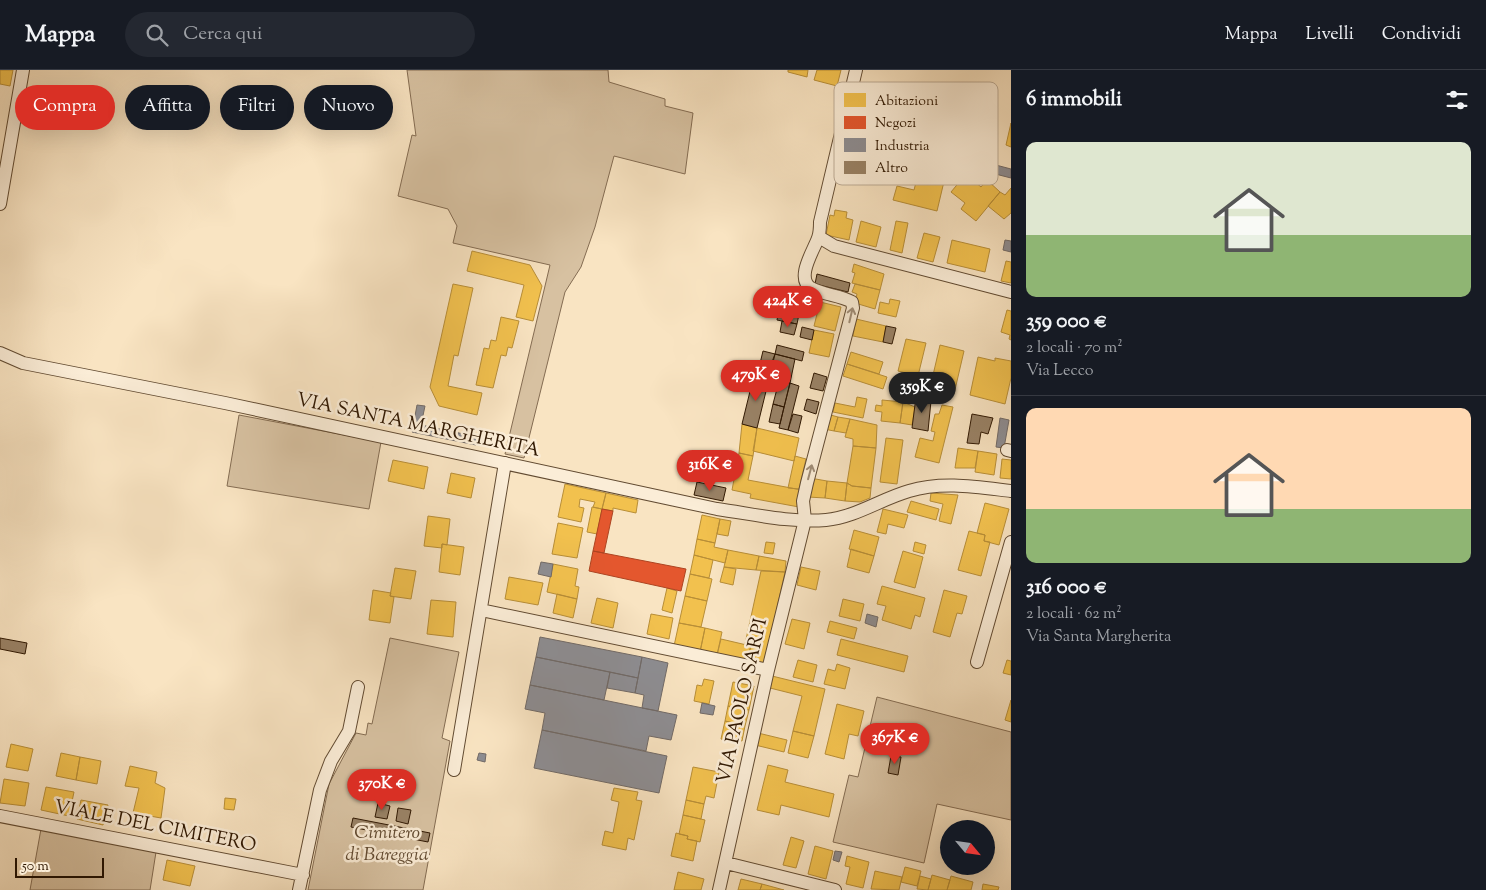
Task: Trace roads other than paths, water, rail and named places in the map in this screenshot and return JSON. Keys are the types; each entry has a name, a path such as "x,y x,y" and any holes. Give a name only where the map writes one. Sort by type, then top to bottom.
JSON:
{"street":[{"path":"0,204 23,70"},
{"path":"834,163 820,222 819,236 834,246 1011,292"},
{"name":"VIA PAOLO SARPI","path":"719,890 768,670 805,520 803,501 807,483 853,308 852,302 812,288 807,284 805,275 819,236"},
{"name":"VIA SANTA MARGHERITA","path":"0,353 23,363 224,403 771,518 826,520 852,515 881,501 927,487 959,486 1011,491"},
{"name":"VIA SANTA MARGHERITA","path":"0,364 23,363"},
{"path":"454,770 505,463"},
{"path":"977,662 1011,542"},
{"path":"481,610 768,670"},
{"path":"299,890 320,790 331,761 349,731 358,687"},
{"name":"VIALE DEL CIMITERO","path":"0,816 303,875"},
{"path":"726,863 835,890"}],"park label":[{"name":"Cimitero di Bareggia","path":"387,844"}]}
